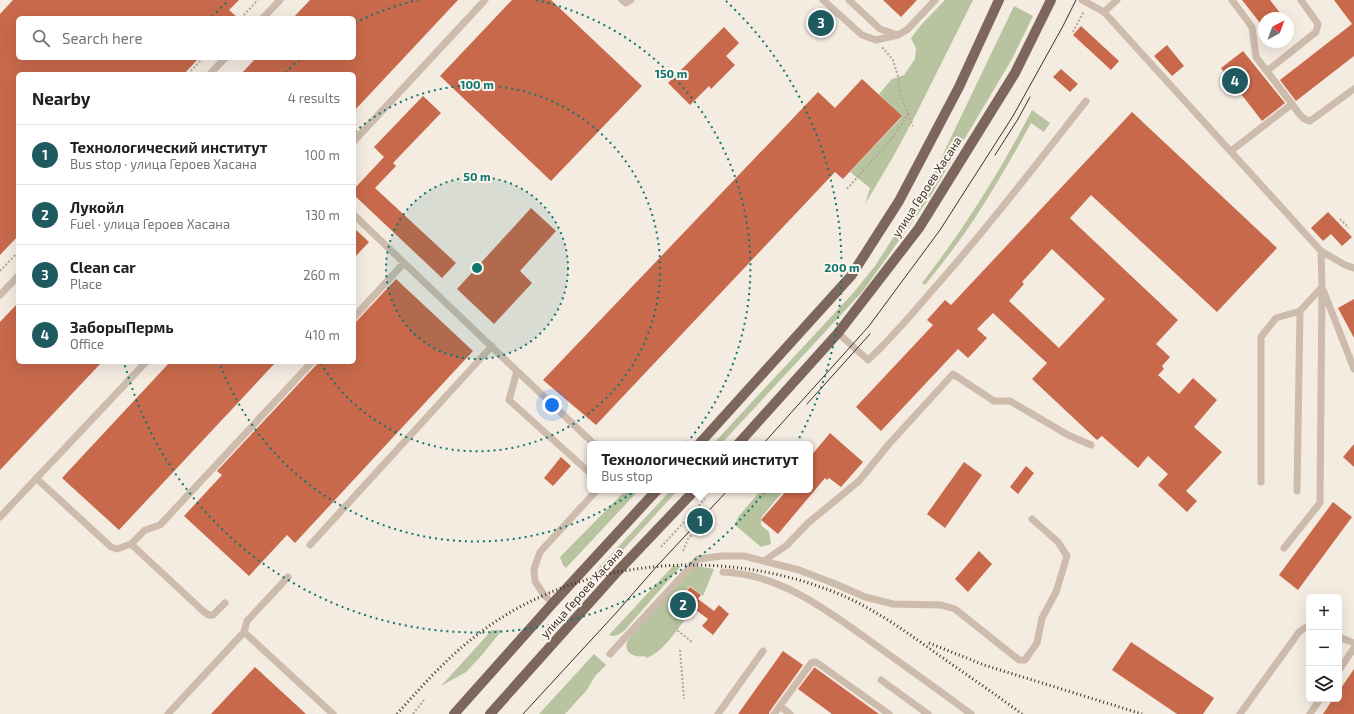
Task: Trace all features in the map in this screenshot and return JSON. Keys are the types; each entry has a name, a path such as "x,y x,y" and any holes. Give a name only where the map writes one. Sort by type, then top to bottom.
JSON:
{"main road":[{"name":"улица Героев Хасана","path":"702,441 850,276 899,201 958,87 999,0"},
{"name":"улица Героев Хасана","path":"741,441 838,333 919,228 1015,73 1051,0"},
{"name":"улица Героев Хасана","path":"454,714 654,493"},
{"name":"улица Героев Хасана","path":"490,714 618,572 692,493"}],"lane":[{"path":"265,16 280,0"},
{"path":"356,139 485,0"},
{"path":"622,0 626,3 631,0"},
{"path":"823,0 862,35 876,40 898,35 908,30 935,0"},
{"path":"849,0 880,29 898,35"},
{"path":"1082,0 1104,12 1321,251 1345,265 1354,268"},
{"path":"1104,12 1117,0"},
{"path":"1232,0 1252,27 1256,57 1306,121 1310,121 1354,89"},
{"path":"1267,71 1316,32 1318,24 1301,0"},
{"path":"212,72 223,60"},
{"path":"838,333 868,360 890,339 952,269 1086,101"},
{"path":"1231,151 1292,104"},
{"path":"356,217 591,441"},
{"path":"1284,548 1320,503 1321,251"},
{"path":"356,315 404,263"},
{"path":"0,295 16,278"},
{"path":"1262,482 1261,337 1276,318 1300,311 1322,287"},
{"path":"1322,287 1354,369"},
{"path":"1297,491 1300,311"},
{"path":"310,545 492,346"},
{"path":"0,517 144,364"},
{"path":"36,478 112,547 117,548 131,544 145,530 160,525 310,364"},
{"path":"517,370 509,400 587,470"},
{"path":"764,561 787,545 808,523 858,481 889,444 953,374 994,401 1010,401 1068,435 1091,445"},
{"path":"553,603 544,595 535,581 534,568 540,552 594,493"},
{"path":"610,654 698,559 722,556 744,556 799,570 865,597 893,604 920,606 941,605 955,609 1019,660 1025,660 1037,643 1042,618 1056,592 1067,556 1058,542 1032,519"},
{"path":"131,544 209,615 213,615 225,603"},
{"path":"723,572 737,573 773,583 805,597 836,617 971,714"},
{"path":"168,714 244,632 247,621 288,577"},
{"path":"1240,714 1299,632 1306,626"},
{"path":"244,632 333,714"},
{"path":"1342,638 1354,643"},
{"path":"1342,666 1354,648"},
{"path":"718,714 763,651"},
{"path":"774,714 808,666 811,663 816,662 889,714"},
{"path":"882,680 928,714"},
{"path":"1310,714 1318,702"},
{"path":"780,706 790,714"}],"path":[{"path":"243,16 258,0"},
{"path":"1073,32 1084,11"},
{"path":"876,40 893,60 898,76 900,94 913,126"},
{"path":"190,72 201,60"},
{"path":"847,189 893,137 908,114"},
{"path":"1340,219 1349,228"},
{"path":"0,271 16,254"},
{"path":"661,547 705,499"},
{"path":"683,551 688,539 704,521 714,517"},
{"path":"673,585 676,591 674,607 677,630 692,642"},
{"path":"680,650 684,699"},
{"path":"413,714 424,700"}],"green space":[{"path":"945,0 973,0 913,120 865,204 870,188 850,172 902,117 879,94 892,79 904,75 915,59 916,48 911,38 921,25"},
{"path":"1014,6 1033,16 1012,59 930,197 863,291 724,441 716,441 854,292 875,266 932,177"},
{"path":"1032,110 1050,123 1044,132 1031,123 973,221 925,285 922,283 953,242 981,199 1008,155"},
{"path":"623,493 636,493 566,568 560,557"},
{"path":"668,493 675,493 601,574 592,575"},
{"path":"758,493 782,493 761,518 761,525 769,532 771,544 761,547 735,525 738,517"},
{"path":"673,566 680,567 624,631 615,636 609,635"},
{"path":"696,566 714,569 703,596 690,586 675,605 688,616 664,646 652,655 646,658 645,656 636,656 630,653 626,648 628,640 691,569"},
{"path":"492,630 502,630 466,672 441,686"},
{"path":"594,654 606,665 596,675 586,691 565,714 539,714"}],"building":[{"path":"13,0 239,0 229,10 236,16 16,16 16,60 197,60 186,72 16,72 16,238 0,255 0,14"},
{"path":"310,0 458,0 356,109 356,72 243,72 254,60 356,60 356,16 295,16"},
{"path":"512,0 551,0 642,86 551,181 440,76"},
{"path":"883,0 917,0 901,17"},
{"path":"1242,0 1270,0 1279,12 1258,12 1258,20"},
{"path":"1334,0 1354,0 1354,56 1296,101 1280,80 1352,24"},
{"path":"823,8 836,20 819,37 807,25"},
{"path":"1081,26 1119,61 1111,70 1073,35"},
{"path":"724,27 739,43 726,56 735,65 711,89 709,86 690,105 668,83"},
{"path":"1167,45 1184,66 1172,76 1154,56"},
{"path":"1243,51 1285,103 1262,121 1221,68"},
{"path":"1061,69 1078,84 1070,92 1053,77"},
{"path":"862,79 902,116 843,179 835,172 596,425 543,380 818,92 835,108"},
{"path":"423,96 441,113 393,163 396,166 375,188 456,263 442,278 356,197 356,187 384,157 374,147"},
{"path":"1132,112 1277,248 1217,312 1091,195 1070,218 1178,320 1156,344 1170,357 1162,366 1164,369 1158,375 1179,394 1193,378 1217,400 1194,427 1222,452 1186,491 1197,501 1187,512 1158,485 1168,474 1148,456 1138,468 1102,436 1097,440 1032,379 1047,363 993,313 977,329 987,338 968,358 958,349 881,431 856,407 933,325 927,320 945,300 951,305","holes":["1052,249 1105,299 1059,348 1009,301 1024,284 1022,282"]},
{"path":"531,208 556,231 520,271 532,283 494,324 457,289"},
{"path":"1328,212 1352,237 1342,246 1331,234 1323,241 1311,228"},
{"path":"356,230 369,242 356,256"},
{"path":"396,279 473,351 295,543 287,535 249,576 184,516 222,475 217,471 317,364 356,364 356,322"},
{"path":"1354,299 1354,338 1338,308"},
{"path":"16,305 16,364 100,364 0,470 0,322"},
{"path":"168,364 274,364 119,530 62,478"},
{"path":"830,433 863,462 841,487 829,478 827,480 825,478 813,492 813,453"},
{"path":"1354,444 1354,467 1343,457"},
{"path":"561,457 571,466 553,486 544,478"},
{"path":"964,462 982,475 945,528 927,514"},
{"path":"1026,466 1034,473 1018,494 1010,487"},
{"path":"784,493 812,493 778,534 761,520"},
{"path":"1333,502 1352,517 1298,590 1279,575"},
{"path":"979,551 992,564 968,592 955,579"},
{"path":"690,587 701,595 698,599 714,611 719,605 729,614 713,635 702,626 708,619 692,607 687,614 676,606"},
{"path":"1131,642 1214,698 1203,714 1177,714 1112,670"},
{"path":"783,651 803,665 769,714 738,714"},
{"path":"255,667 306,714 211,714"},
{"path":"814,668 879,714 832,714 798,689"},
{"path":"1354,669 1354,714 1323,714 1331,702 1342,702 1342,687"}],"tram line":[{"path":"766,441 869,326 940,230 1013,116 1076,0"},
{"path":"995,155 1030,97"},
{"path":"807,404 870,334"},
{"path":"523,714 725,493"}],"railway":[{"path":"397,714 453,655 473,638 513,611 556,590 602,576 650,567 698,565 746,569 794,578 839,594 878,614 903,630 1022,714"},
{"path":"929,643 984,665 1142,714"}],"place":[{"name":"Clean car","path":"821,23"},
{"name":"ЗаборыПермь","path":"1235,81"},
{"name":"Технологический институт","path":"700,521"},
{"name":"Лукойл","path":"683,605"}]}
